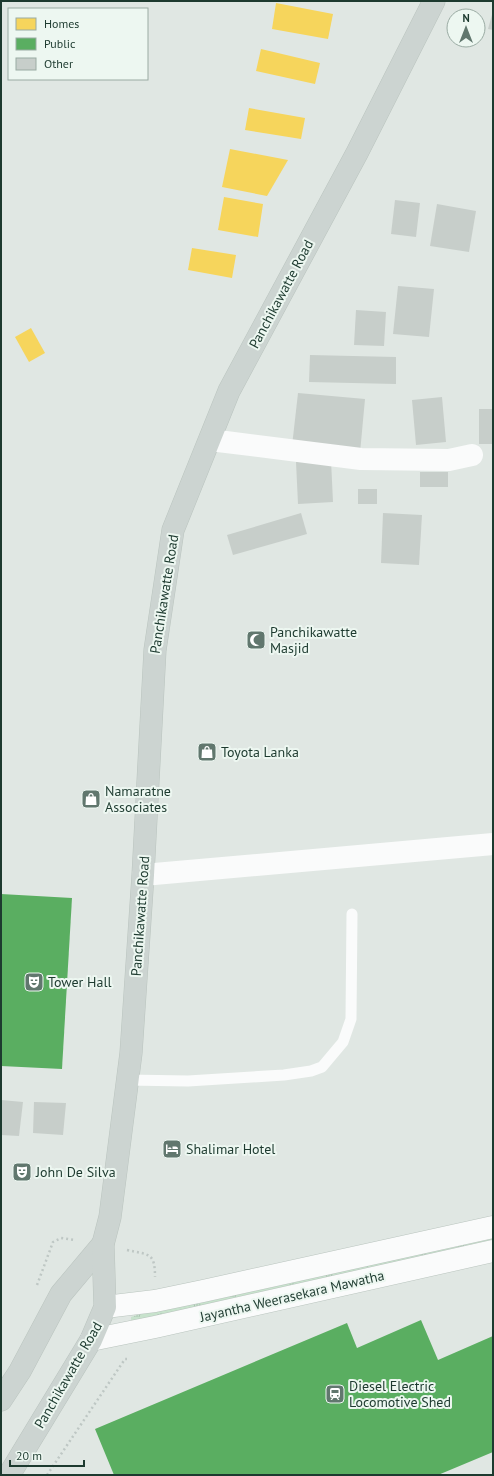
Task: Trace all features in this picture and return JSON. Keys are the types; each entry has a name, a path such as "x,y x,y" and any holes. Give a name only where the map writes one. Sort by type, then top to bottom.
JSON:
{"main road":[{"name":"Panchikawatte Road","path":"10,1475 91,1340 105,1307 103,1244 110,1217 131,1053 143,875 154,650 173,530 229,391 357,154 434,1"},
{"path":"210,440 361,459 449,460 472,455"},
{"path":"143,875 493,844"},
{"name":"Jayantha Weerasekara Mawatha","path":"105,1307 155,1301 493,1227"},
{"name":"Panchikawatte Road","path":"1,1400 20,1370 61,1294 103,1244"},
{"name":"Jayantha Weerasekara Mawatha","path":"91,1340 493,1251"}],"lane":[{"path":"127,1080 188,1081 269,1076 311,1071 322,1067 343,1042 351,1019 352,914"}],"path":[{"path":"103,1244 148,1255 152,1258 155,1262 155,1301"},
{"path":"47,1475 125,1359 131,1357"}],"green space":[{"path":"493,1232 493,1242 131,1324 131,1317 137,1315"}],"building: Homes":[{"path":"276,3 333,14 328,39 272,29"},
{"path":"261,49 320,63 315,84 256,71"},
{"path":"249,108 305,118 301,139 245,130"},
{"path":"230,149 288,160 267,196 222,187"},
{"path":"224,197 263,204 258,237 218,230"},
{"path":"192,248 236,255 232,278 188,270"},
{"path":"31,328 45,353 29,362 15,337"}],"building: Public":[{"name":"Tower Hall","path":"1,894 72,898 62,1069 1,1066"},
{"name":"Diesel Electric Locomotive Shed","path":"421,1320 438,1360 493,1336 493,1452 438,1475 114,1475 95,1429 347,1323 357,1348"}],"building: Other":[{"path":"493,11 493,30 488,29"},
{"path":"395,200 420,203 416,237 391,234"},
{"path":"437,204 476,211 469,252 430,246"},
{"path":"398,286 434,289 429,337 393,334"},
{"path":"356,310 386,312 384,346 354,345"},
{"path":"310,355 396,357 396,384 309,382"},
{"path":"298,393 365,399 360,453 292,446"},
{"path":"442,397 446,442 416,445 412,400"},
{"path":"479,409 493,409 493,444 479,444"},
{"path":"331,460 333,502 298,504 296,462"},
{"path":"420,472 448,472 448,487 420,487"},
{"path":"358,489 377,489 377,504 358,504"},
{"path":"301,513 307,534 233,555 227,535"},
{"path":"383,513 422,515 419,565 381,563"},
{"path":"1,1100 23,1102 19,1136 1,1135"},
{"path":"34,1102 66,1103 63,1135 33,1133"}],"place":[{"name":"Panchikawatte Masjid","path":"256,640"},
{"name":"Toyota Lanka","path":"207,752"},
{"name":"Namaratne Associates","path":"91,799"},
{"name":"Tower Hall","path":"34,982"},
{"name":"Shalimar Hotel","path":"172,1149"},
{"name":"John De Silva","path":"22,1172"},
{"name":"Diesel Electric Locomotive Shed","path":"335,1394"}]}
